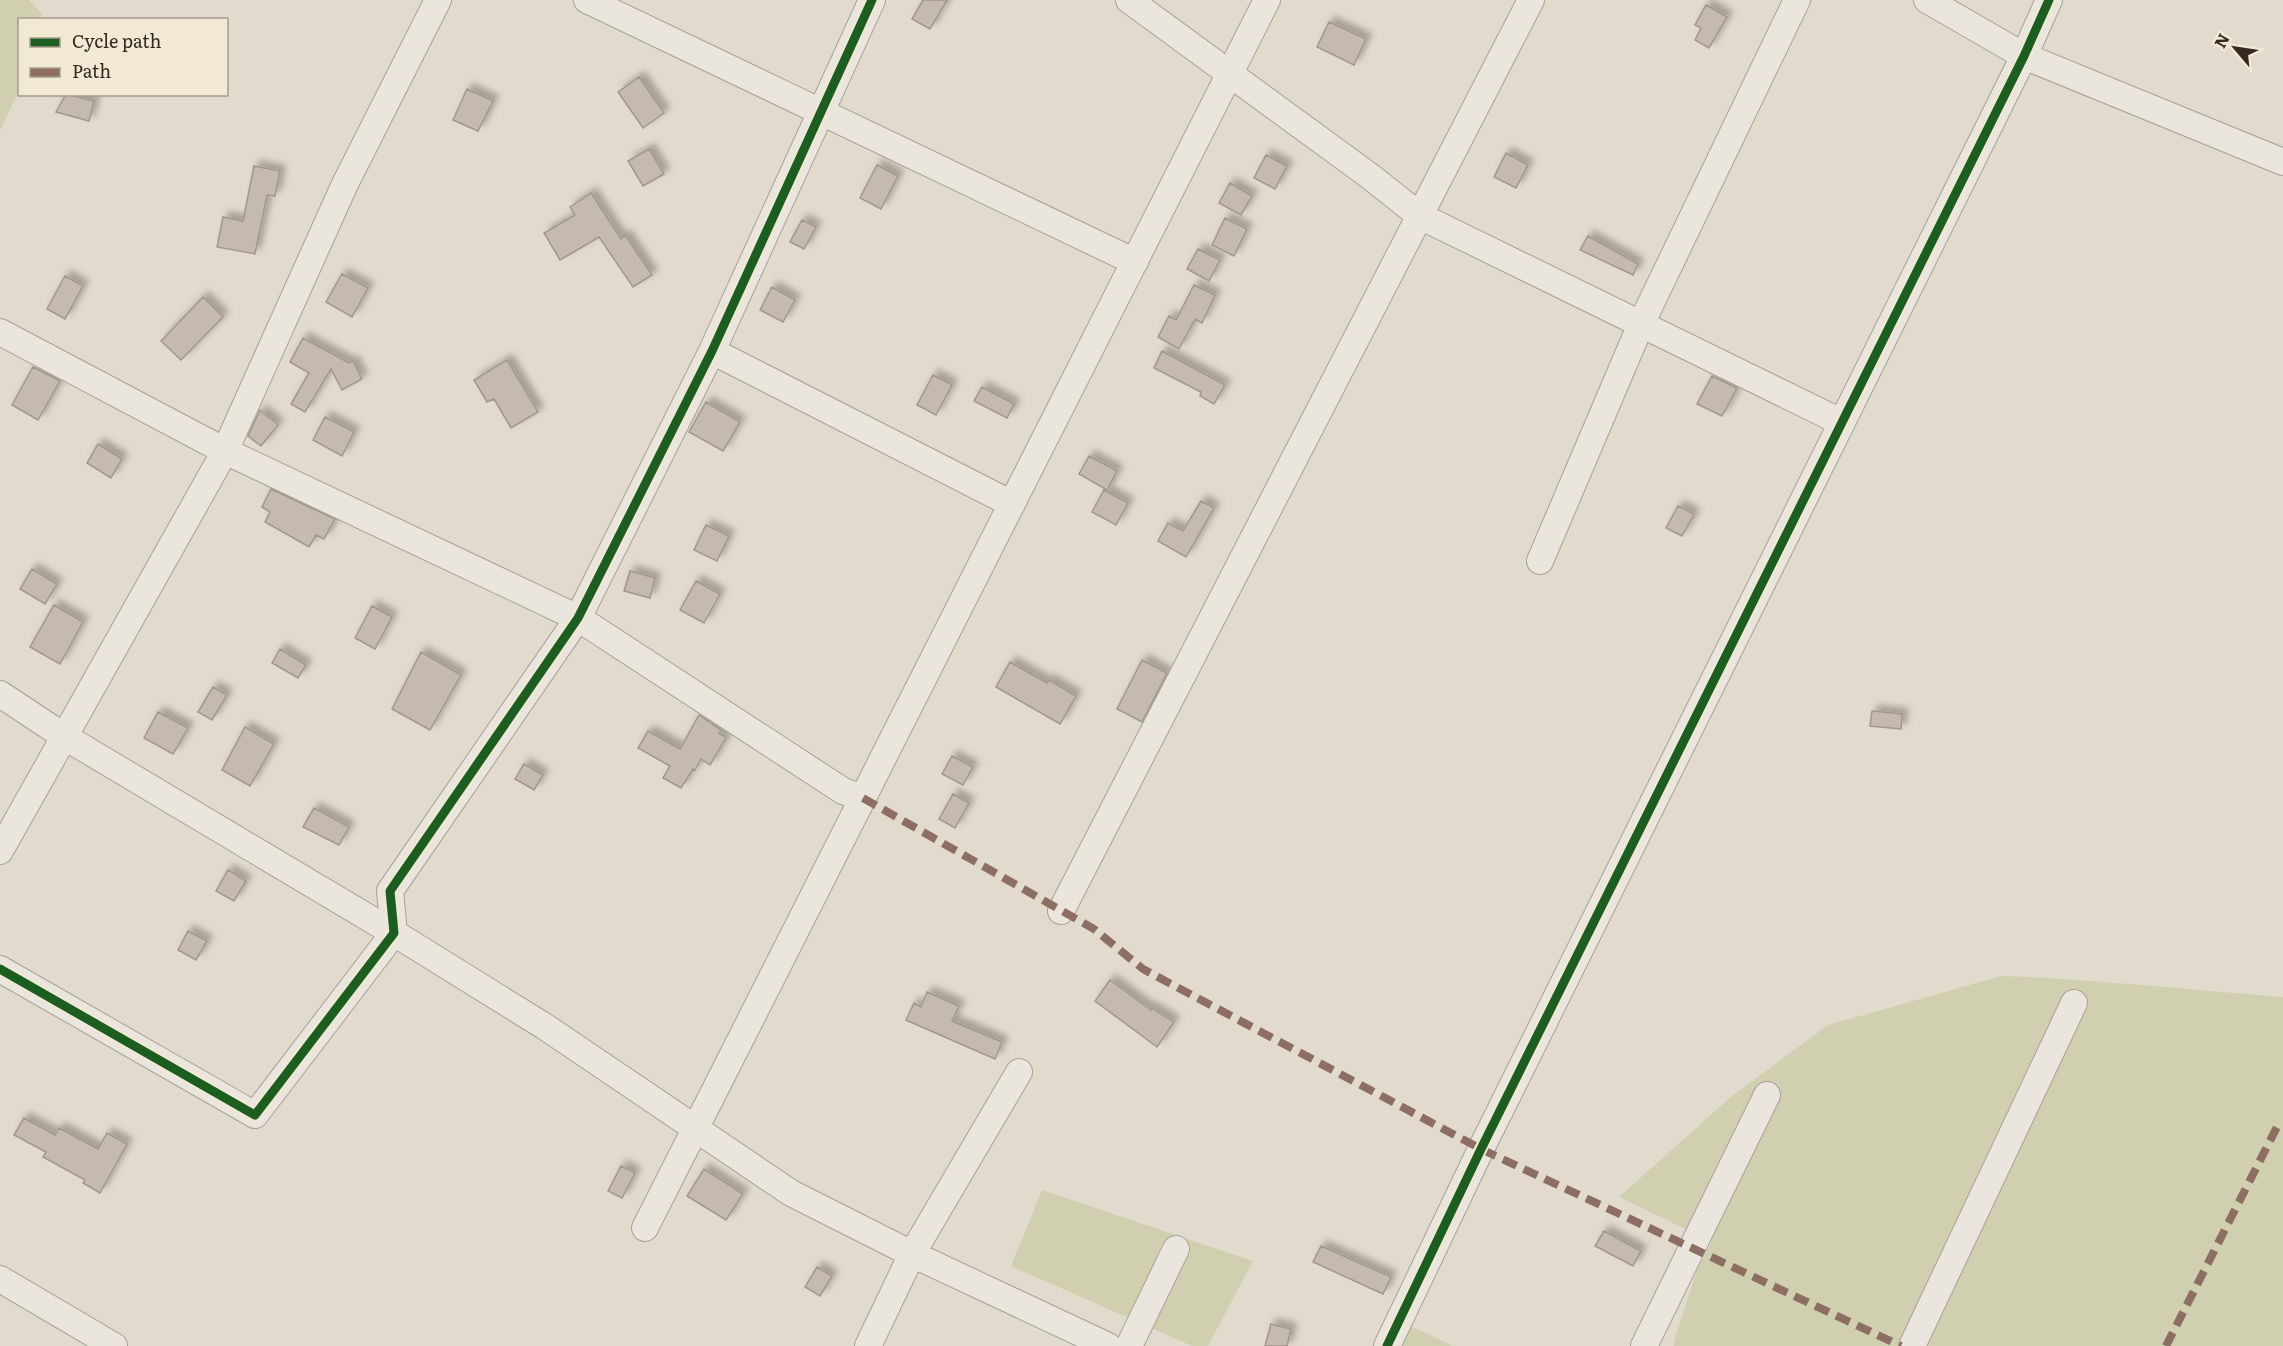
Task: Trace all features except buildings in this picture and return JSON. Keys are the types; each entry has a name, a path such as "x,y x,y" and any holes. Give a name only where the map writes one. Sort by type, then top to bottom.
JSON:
{"street":[{"path":"0,851 225,451 344,186 438,0"},
{"path":"587,0 1135,262"},
{"path":"0,969 255,1115 394,933 390,891 578,618 712,351 872,0"},
{"path":"1129,0 1371,177 1420,216 1841,422"},
{"path":"645,1228 1267,0"},
{"path":"1061,911 1531,0"},
{"path":"1540,561 1641,324 1797,0"},
{"path":"1927,0 2024,56 2283,162"},
{"path":"1387,1346 1486,1138 2024,56 2049,0"},
{"path":"0,332 225,451 578,618 843,791 863,798"},
{"path":"712,351 1012,504"},
{"path":"0,694 65,737 394,933 544,1026 791,1193 912,1254 1108,1346"},
{"path":"1912,1346 2074,1003"},
{"path":"868,1346 912,1254 1019,1072"},
{"path":"1644,1346 1767,1095"},
{"path":"1129,1346 1176,1249"},
{"path":"0,1279 114,1346"}],"green space":[{"path":"0,0 29,0 42,14 41,18 18,18 18,92 0,131"},
{"path":"2001,976 2107,982 2283,997 2283,1346 1674,1346 1697,1270 1712,1242 1619,1197 1732,1096 1828,1025"},
{"path":"1042,1190 1253,1261 1208,1346 1192,1346 1011,1266"},
{"path":"1401,1321 1453,1346 1391,1346"}],"marked path":[{"path":"863,798 1094,929 1143,969 1481,1149 1901,1346"},
{"path":"2166,1346 2280,1121"}],"cycle path":[{"path":"0,969 255,1115 394,933 390,891 578,618 712,351 872,0"},
{"path":"1387,1346 1481,1149 2024,56 2049,0"}]}
